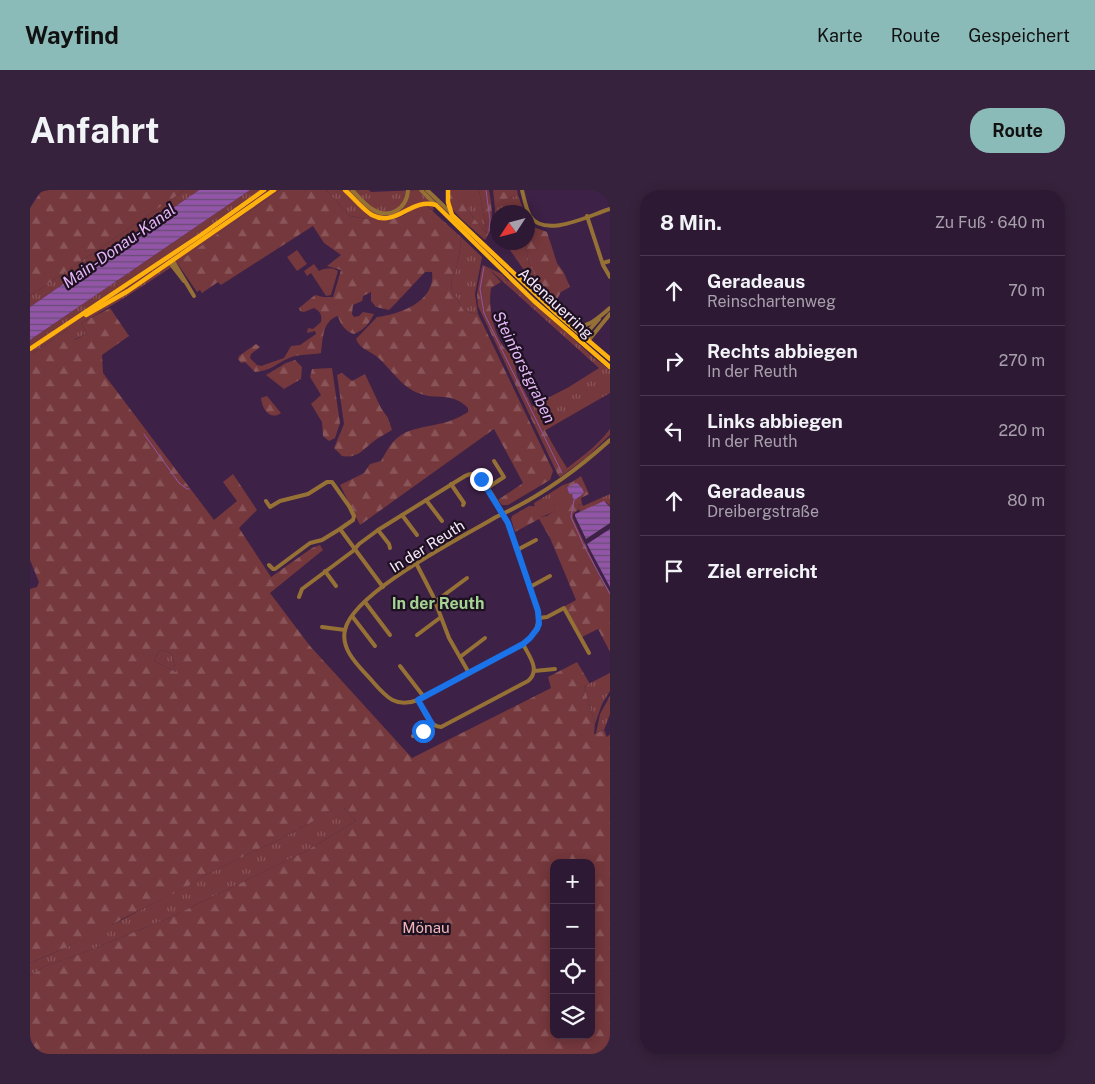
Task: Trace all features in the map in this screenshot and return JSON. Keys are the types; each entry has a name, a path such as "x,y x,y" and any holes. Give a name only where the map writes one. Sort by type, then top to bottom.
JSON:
{"main road":[{"path":"30,349 169,257 264,190"},
{"path":"72,321 117,298 172,262 274,190"},
{"path":"346,190 365,210 380,218 392,217 416,205 429,203 436,205"},
{"path":"448,190 448,202 452,214"},
{"name":"Adenauerring","path":"436,205 480,244"},
{"name":"Adenauerring","path":"452,214 534,301 610,367"},
{"name":"Adenauerring","path":"489,253 610,359"},
{"path":"169,257 172,262"},
{"path":"582,344 586,339"}],"street":[{"path":"352,190 373,210 388,214 402,206 407,198 408,190"},
{"path":"522,190 531,217 536,223 544,226 560,225 610,209"},
{"name":"Adenauerring","path":"424,191 436,205"},
{"name":"Adenauerring","path":"424,191 452,214"},
{"path":"588,216 603,263 610,277"},
{"path":"603,263 610,261"},
{"path":"172,262 194,296"},
{"path":"571,326 581,327 587,325 610,308"},
{"path":"586,339 606,311"},
{"path":"586,339 610,314"},
{"name":"In der Reuth","path":"345,630 352,616 383,587 416,564 570,474 610,440"},
{"path":"487,488 504,477 494,461"},
{"path":"299,597 302,590 355,549 361,542 451,484 471,474 481,479 503,514 530,587 539,618 539,624 534,634 523,644 411,703 400,703 389,699 384,694 349,654 345,630 322,627"},
{"path":"266,501 270,507 280,501 308,494 327,482 332,482 354,516 353,520 340,529 322,540 310,543 276,569 272,569 269,565"},
{"path":"451,484 464,503 463,505"},
{"path":"426,500 442,522"},
{"path":"402,515 417,535"},
{"path":"340,529 383,587"},
{"path":"378,530 390,548"},
{"path":"517,550 536,540"},
{"path":"416,564 436,601 449,638 469,673"},
{"path":"326,571 336,586"},
{"path":"530,587 550,576"},
{"path":"436,601 467,578"},
{"path":"365,602 390,635"},
{"path":"539,618 547,617 564,608 589,653"},
{"path":"352,616 374,646"},
{"path":"416,635 441,617"},
{"path":"460,657 485,638"},
{"path":"418,700 432,724 445,726 528,682 534,671 533,664 523,644"},
{"path":"400,666 424,697"},
{"path":"534,671 556,668"},
{"path":"413,736 432,724"}],"green space":[{"path":"42,190 185,190 30,296 30,208"},
{"path":"185,190 199,190 30,307 30,296"},
{"path":"250,190 280,190 158,276 81,323 87,333 74,340 67,330 30,355 30,340"},
{"path":"280,190 326,190 350,216 368,219 386,220 398,218 414,208 427,206 461,237 460,250 451,288 464,311 478,314 553,471 550,480 508,505 502,505 498,500 523,483 494,429 360,525 340,485 364,473 370,464 381,461 392,443 404,433 453,420 468,412 468,408 451,398 428,396 414,391 402,383 376,356 362,347 356,339 377,317 406,309 423,298 432,282 432,272 425,272 389,310 376,307 371,301 371,292 363,296 362,301 353,305 352,314 354,317 359,316 363,312 374,314 368,324 361,331 354,334 344,327 338,316 333,318 324,331 321,353 293,357 269,369 255,372 245,362 241,363 238,359 239,356 256,344 260,347 251,354 250,358 257,365 261,366 284,358 291,346 300,345 316,334 315,331 307,333 308,328 313,329 321,322 320,312 314,308 304,312 300,311 299,308 315,295 333,297 341,270 327,266 341,255 324,243 313,226 221,285 218,282 202,293 200,290 197,292 177,263"},
{"path":"326,190 369,190 371,192 418,190 431,202 434,211 427,206 410,209 401,217 379,221 350,216"},
{"path":"450,190 467,190 465,196 468,208 474,219 487,234 479,190 489,190 491,205 490,229 485,240 459,217 449,202"},
{"path":"466,190 479,190 487,234 465,202"},
{"path":"493,190 517,190 518,195 495,205"},
{"path":"518,195 522,205 498,205 502,201"},
{"path":"535,227 547,232 557,263 570,287 561,292 555,303 531,280 534,272 529,264 526,250 535,250"},
{"path":"461,237 482,257 475,294 478,314 464,311 451,288 460,250"},
{"path":"297,250 307,264 297,271 287,257"},
{"path":"510,250 526,250 529,264 534,272 531,280"},
{"path":"314,264 319,271 328,268 338,271 331,295 326,296 311,273 307,276 304,271"},
{"path":"483,265 502,274 508,281 510,280 594,358 610,370 610,393 544,431 532,406 569,387 599,368"},
{"path":"482,266 489,269 501,282 491,288 490,303 496,333 503,346 513,358 518,377 530,403 567,468 558,475 478,306 477,294"},
{"name":"Mönau","path":"110,308 129,336 102,355 103,373 214,520 237,501 223,482 233,474 257,510 239,528 271,577 312,548 320,545 323,550 270,593 310,646 412,758 551,688 548,677 577,662 590,684 584,686 595,724 594,734 604,730 607,737 610,734 610,1054 30,1054 30,976 45,966 83,953 171,917 306,851 356,821 343,807 335,807 280,839 205,875 185,888 122,919 95,935 30,963 30,589 37,587 39,582 30,560 30,355 67,330 75,340 87,333 81,323","holes":["163,650 172,654 176,672 154,661 158,652"]},
{"path":"295,360 302,367 301,379 284,389 266,375 286,363"},
{"path":"332,368 340,423 335,438 329,441 323,436 322,422 311,404 321,395 310,377 312,369"},
{"path":"342,373 352,381 365,374 381,408 388,418 392,430 360,453 348,457 342,456 334,448 344,424 337,375"},
{"path":"267,396 281,413 273,416 267,413 261,398"},
{"path":"610,429 610,435 586,458 560,477 558,475 592,448"},
{"path":"581,476 589,494 581,498 582,504 578,505 579,509 573,514 573,518 600,576 610,592 610,652 598,629 582,637 565,606 576,600 550,538 539,519 515,532 511,519 512,516 529,506 534,506 541,517 547,516 563,504 579,498 571,486 563,485"},
{"path":"563,485 567,487 569,494 572,494 574,501 541,517 535,510 534,503"},
{"path":"610,494 610,506 606,502 580,512 578,505 582,504 583,506"},
{"path":"163,650 172,654 176,672 154,661 158,652"},
{"path":"610,673 610,691 602,704 595,724 584,686"},
{"path":"610,696 610,714 604,730 596,733 600,714"},
{"path":"335,807 343,807 356,821 306,851 171,917 83,953 45,966 30,976 30,963 89,937 184,888 207,874 288,835"}],"water":[{"name":"Main-Donau-Kanal","path":"199,190 250,190 30,340 30,307"},
{"path":"577,483 584,493 574,501 567,487"},
{"path":"604,501 610,507 610,523 586,539 575,514"},
{"path":"610,529 610,587 587,544"}],"waterway":[{"name":"Steinforstgraben","path":"486,190 490,220 489,231"},
{"name":"Steinforstgraben","path":"484,267 480,289 484,313 562,473"},
{"path":"144,434 179,483 189,489"},
{"name":"Steinforstgraben","path":"574,500 571,517 610,594"}],"district":[{"name":"In der Reuth","path":"438,603"}],"route":[{"path":"423,731 432,724 418,700 523,644 534,634 539,624 536,604 508,523 500,507 481,479"}]}
